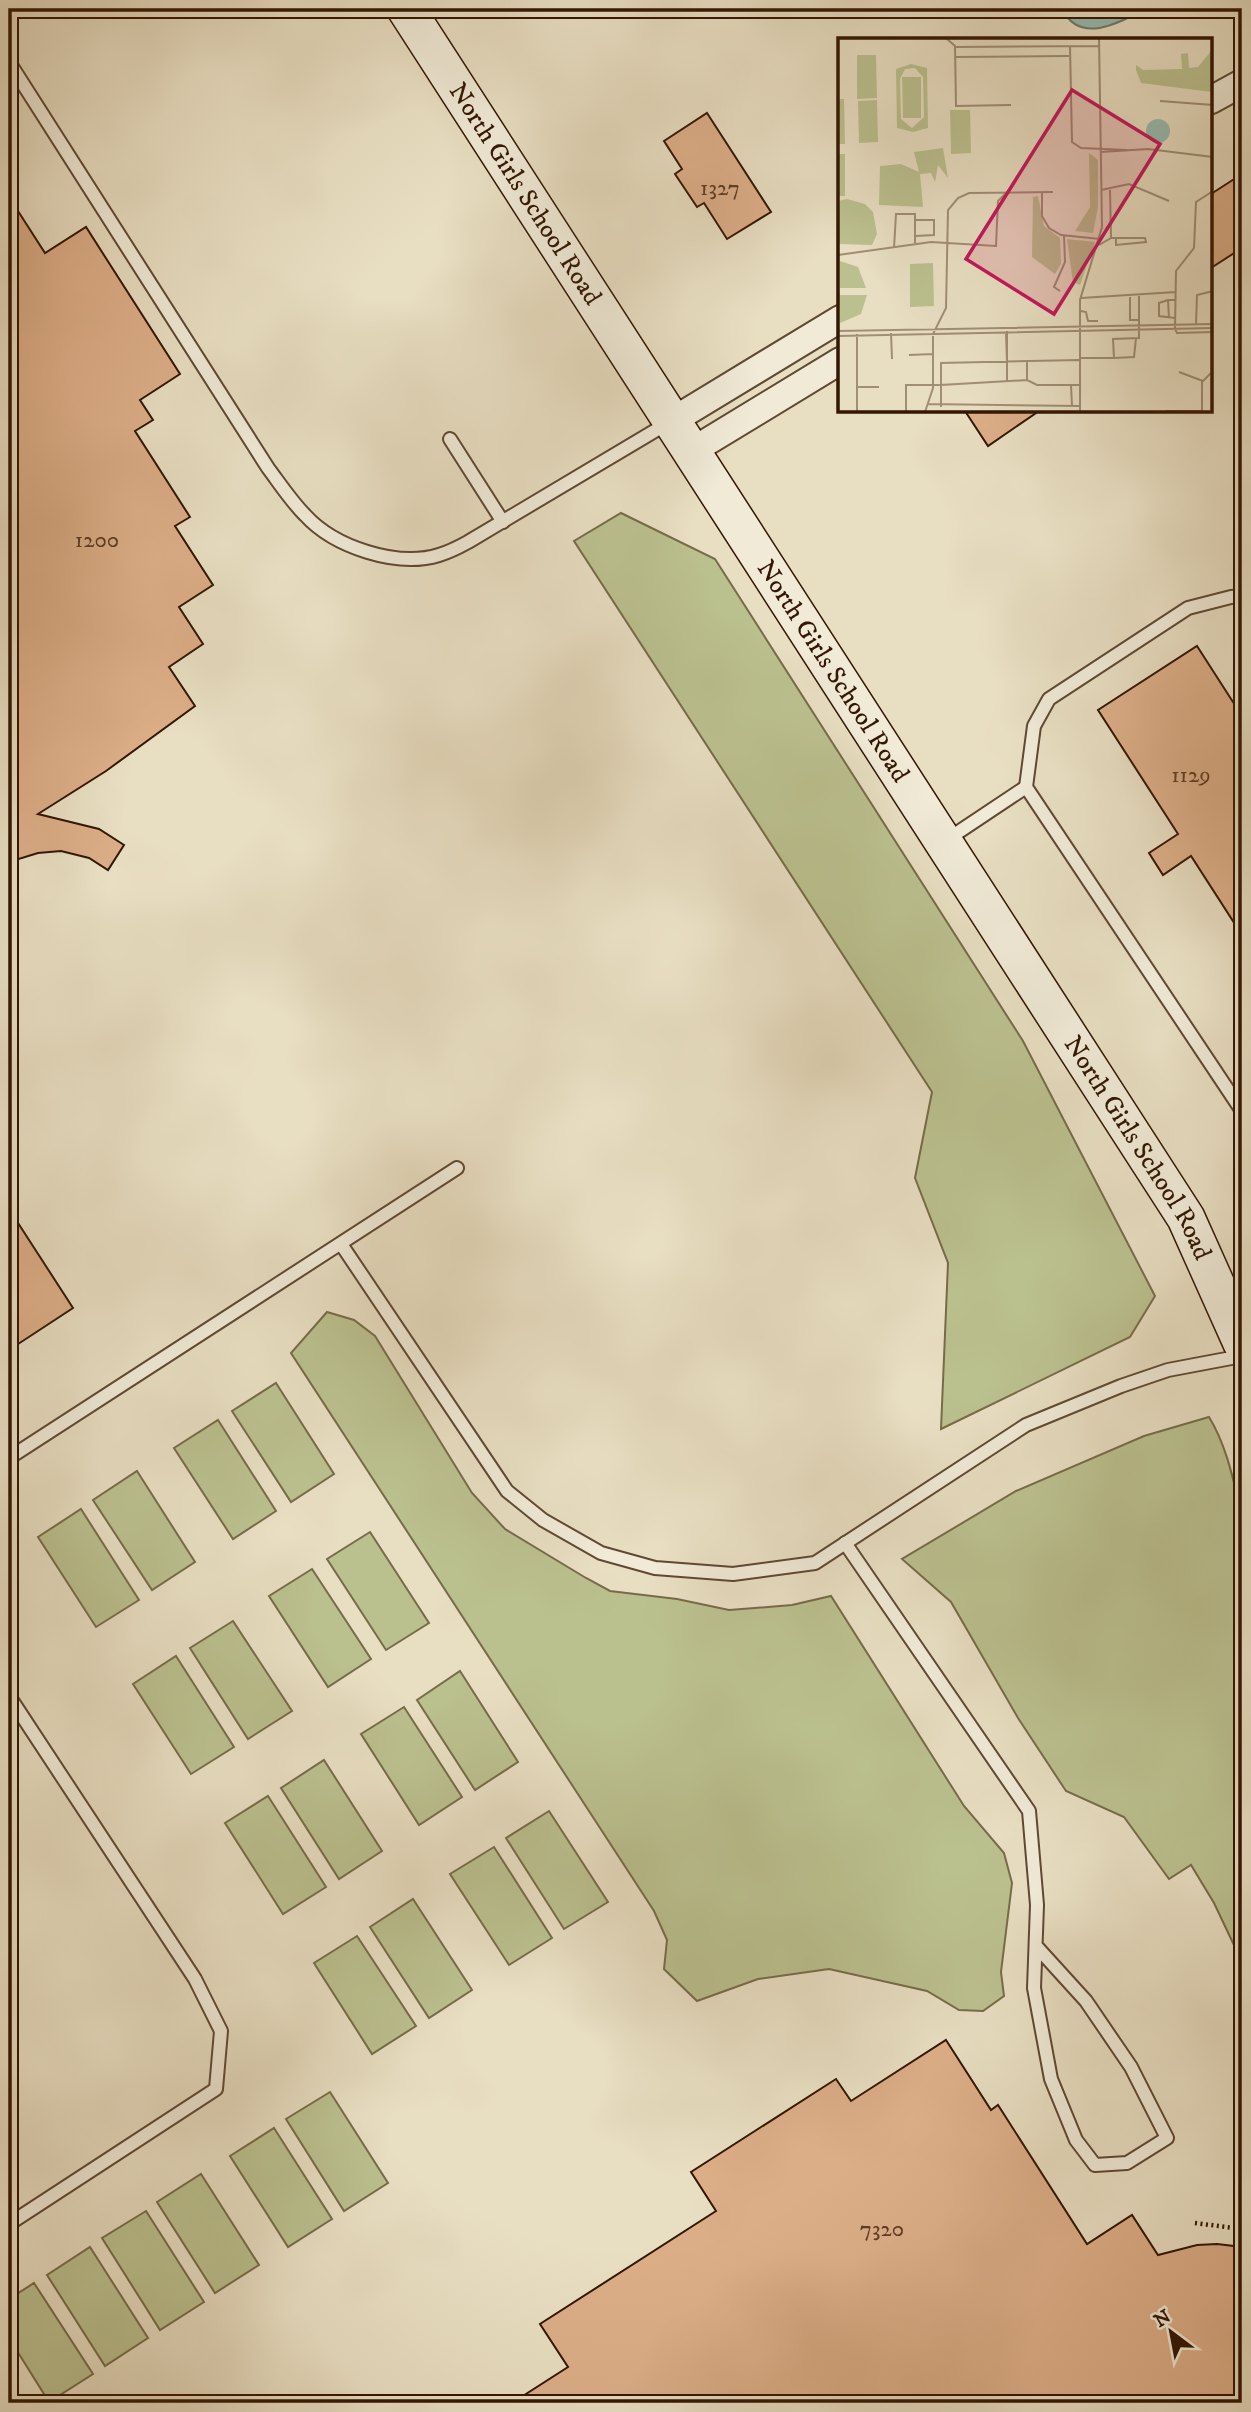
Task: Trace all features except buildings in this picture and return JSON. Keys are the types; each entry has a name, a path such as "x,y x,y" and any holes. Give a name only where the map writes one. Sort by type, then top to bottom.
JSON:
{"main road":[{"name":"North Girls School Road","path":"406,9 1186,1219 1242,1343"}],"street":[{"path":"1212,99 1242,83"},
{"path":"672,421 838,320"},
{"path":"692,452 838,362"}],"lane":[{"path":"9,62 268,468 306,517 331,536 355,548 382,556 437,556 503,522 672,421"},
{"path":"450,439 503,522"},
{"path":"1242,596 1188,608 1049,699 1034,726 1026,787 1242,1111"},
{"path":"943,842 1026,787"},
{"path":"9,1458 457,1168"},
{"path":"341,1244 507,1491 543,1520 601,1553 655,1569 733,1574 815,1563 1026,1425 1168,1370 1242,1356"},
{"path":"845,1543 1029,1811 1037,1906 1034,1988 1051,2079 1076,2140 1095,2165 1127,2163 1167,2138 1130,2067 1086,2001 1036,1946"},
{"path":"9,1696 195,1979 221,2031 216,2089 9,2224"}],"path":[{"path":"1195,2222 1242,2229"}],"green space":[{"path":"621,513 715,559 1023,1041 1155,1296 1130,1337 941,1429 948,1263 915,1178 932,1092 574,541"},
{"path":"327,1312 354,1320 375,1336 472,1493 505,1529 586,1578 610,1591 677,1599 729,1610 792,1605 831,1596 964,1806 1004,1853 1012,1883 1001,1972 1004,1996 983,2011 959,2010 927,1991 829,1969 758,1979 697,2001 664,1969 667,1940 654,1911 291,1353"},
{"path":"276,1383 334,1474 291,1502 232,1411"},
{"path":"1209,1417 1225,1452 1242,1516 1242,1962 1214,1903 1191,1865 1169,1879 1124,1817 1066,1791 1018,1718 951,1602 902,1559 1016,1491 1144,1436"},
{"path":"218,1420 276,1511 233,1539 174,1448"},
{"path":"137,1471 195,1562 152,1590 93,1500"},
{"path":"81,1509 139,1600 96,1627 38,1537"},
{"path":"370,1532 429,1623 386,1650 327,1559"},
{"path":"312,1569 371,1659 328,1687 269,1596"},
{"path":"233,1621 292,1711 248,1739 190,1648"},
{"path":"176,1656 234,1747 191,1774 133,1684"},
{"path":"460,1671 518,1762 475,1790 417,1700"},
{"path":"404,1707 462,1797 419,1825 361,1734"},
{"path":"324,1760 382,1851 339,1879 281,1788"},
{"path":"268,1796 326,1887 283,1914 225,1823"},
{"path":"549,1811 608,1902 564,1929 506,1838"},
{"path":"494,1847 552,1938 509,1965 450,1874"},
{"path":"413,1899 472,1990 429,2018 370,1927"},
{"path":"357,1936 416,2026 372,2054 314,1963"},
{"path":"330,2092 388,2183 344,2211 286,2119"},
{"path":"274,2128 332,2219 288,2247 230,2156"},
{"path":"201,2174 259,2265 215,2293 157,2202"},
{"path":"146,2211 204,2302 160,2330 102,2238"},
{"path":"90,2247 148,2338 105,2366 47,2275"},
{"path":"34,2283 93,2374 49,2402 9,2338 9,2299"}],"water":[{"path":"1062,9 1145,9 1112,25 1089,29 1070,20"}]}
